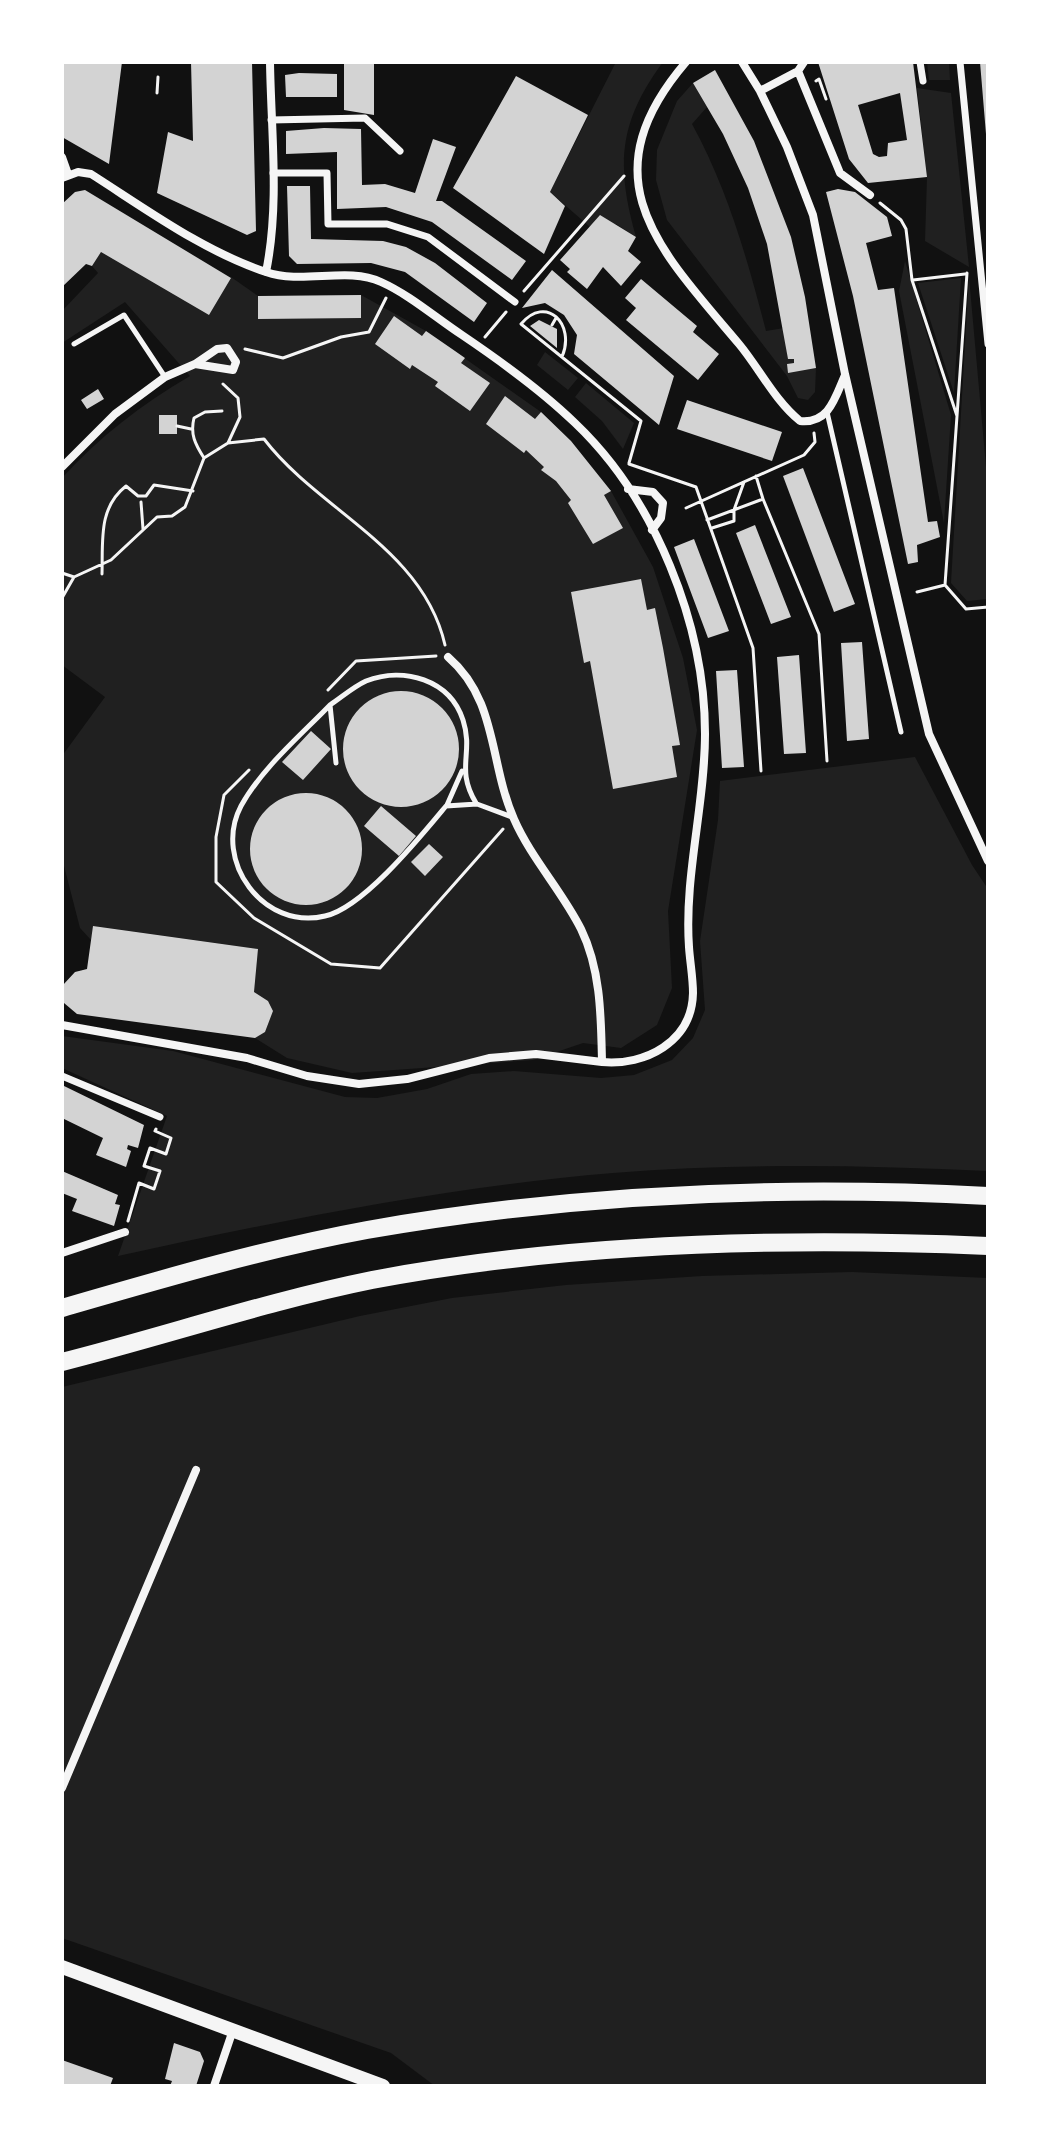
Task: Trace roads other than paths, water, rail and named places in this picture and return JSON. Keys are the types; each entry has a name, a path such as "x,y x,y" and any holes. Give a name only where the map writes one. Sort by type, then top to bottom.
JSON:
{"highway":[{"path":"62,1308 245,1258 429,1220 570,1203 743,1192 988,1196"},
{"path":"62,1362 371,1281 480,1265 572,1254 743,1244 988,1246"}],"main road":[{"path":"62,1967 383,2086"}],"street":[{"path":"266,272 272,246 270,62"},
{"path":"686,62 666,85 647,122 638,160 639,194 650,230 685,280 750,357 791,414 800,421 812,422 827,412 845,374"},
{"path":"742,62 760,91 813,215 845,374 929,734 988,861"},
{"path":"760,91 798,71 804,62"},
{"path":"920,62 923,81"},
{"path":"960,62 988,344"},
{"path":"798,71 840,173 870,195"},
{"path":"271,120 365,118 400,151"},
{"path":"62,157 65,176 91,174 180,230 266,272 295,279 361,276 377,280 478,346 542,393 578,425 622,478 652,530 673,576 698,662 705,732 687,927 693,993 683,1027 667,1045 627,1064 536,1054 489,1058 407,1079 359,1084 307,1076 247,1058 62,1025"},
{"path":"273,173 327,173 328,224 387,224 428,237 515,302"},
{"path":"62,467 115,414 165,377 195,364 217,349 227,348 234,353 236,362 233,370 195,364"},
{"path":"628,489 653,492 663,503 661,518 652,530"},
{"path":"448,657 467,673 491,728 513,818 582,931 600,993 602,1062"},
{"path":"62,1076 160,1117"},
{"path":"62,1253 125,1232"},
{"path":"62,1788 196,1470"},
{"path":"214,2086 233,2029"}],"lane":[{"path":"74,344 124,315 165,377"},
{"path":"827,412 901,732"},
{"path":"389,675 436,683 452,699 463,720 467,745 463,766 457,789 413,848 365,892 327,916 291,914 267,905 247,889 236,866 234,835 239,809 255,785 330,705 355,687 389,675"},
{"path":"330,705 336,763"},
{"path":"463,766 465,784 477,804"},
{"path":"446,806 477,804 513,818"}]}
